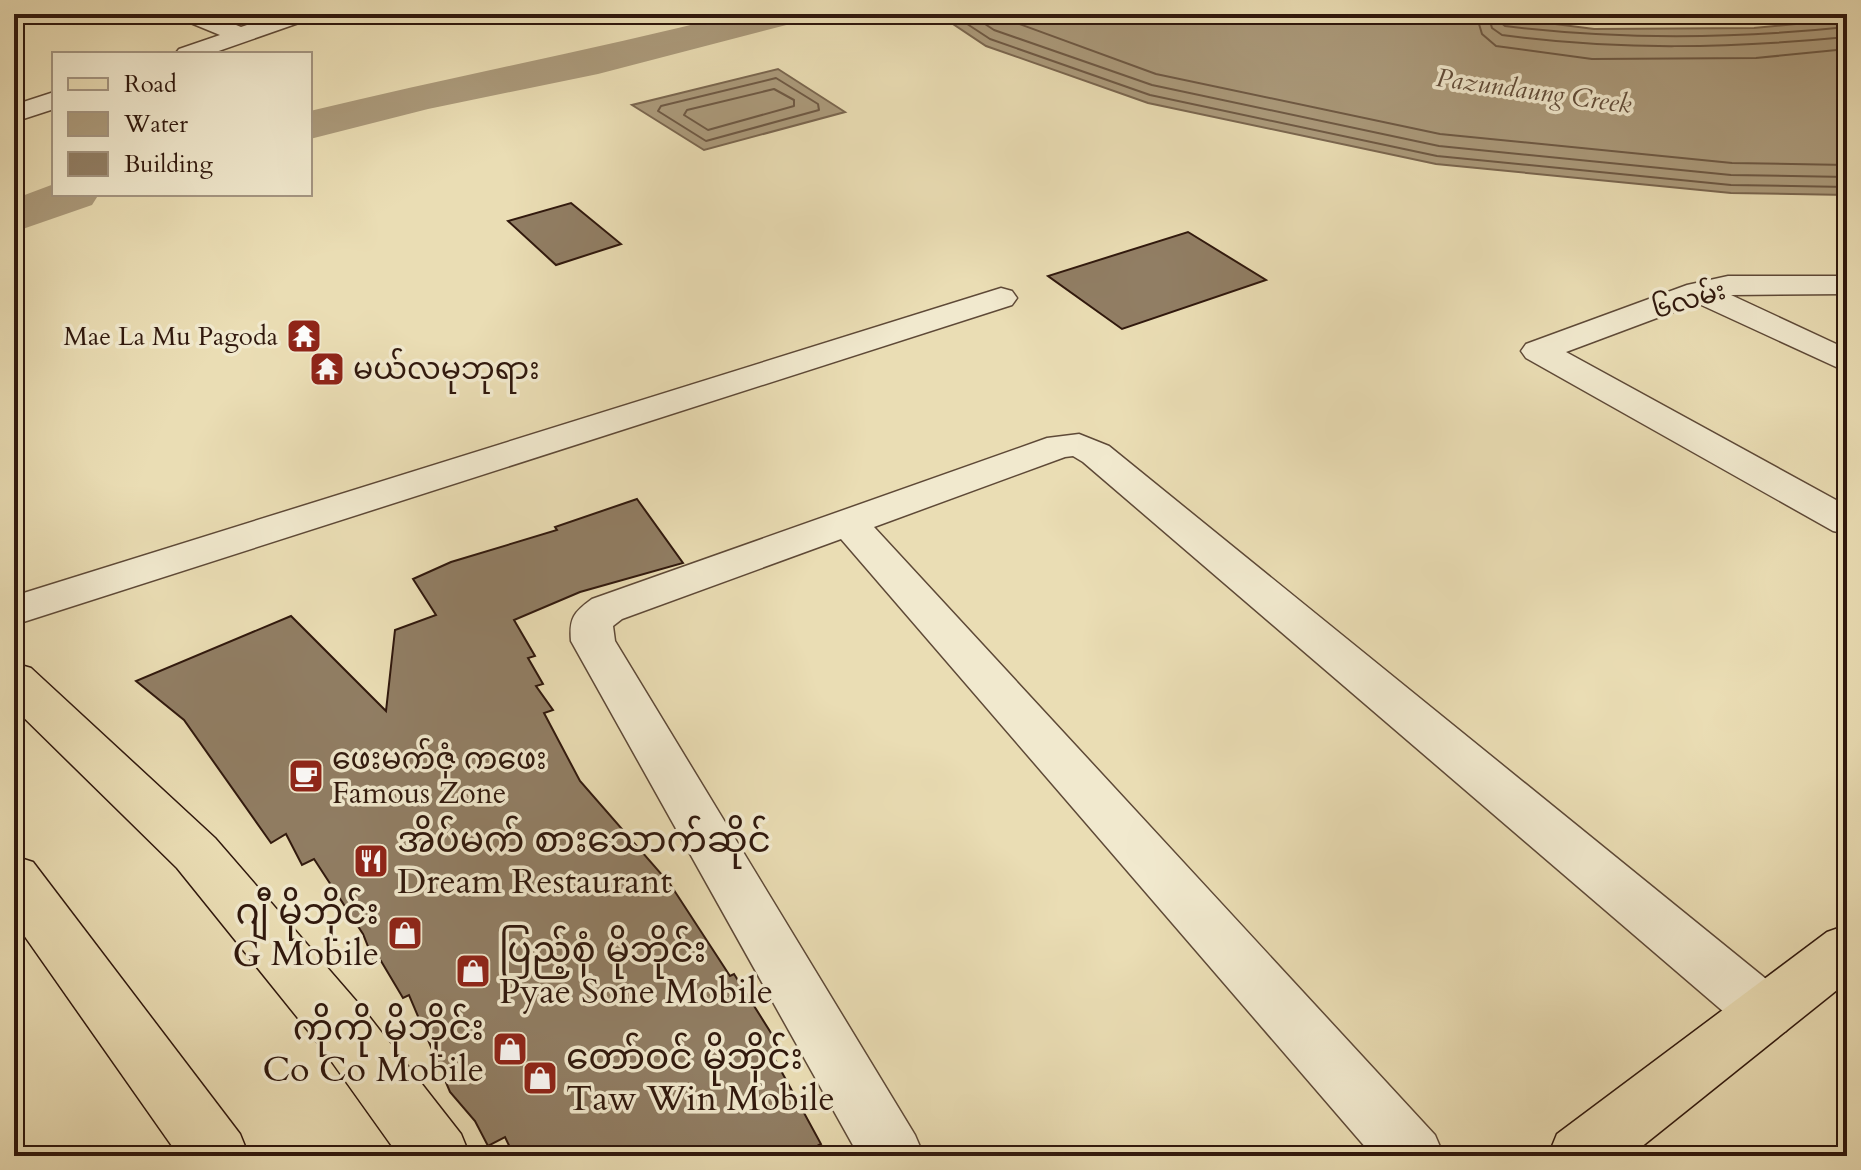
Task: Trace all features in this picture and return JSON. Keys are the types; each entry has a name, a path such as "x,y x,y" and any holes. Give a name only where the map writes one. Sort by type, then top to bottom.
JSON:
{"main road":[{"path":"14,680 196,853 343,1029 438,1156"},
{"path":"14,878 217,1156"},
{"path":"1580,1156 1847,949"}],"street":[{"path":"189,14 240,35"},
{"path":"193,52 302,14"},
{"path":"14,114 52,101"},
{"name":"၆လမ်း","path":"1847,285 1728,286 1698,292 1538,351 1847,522"},
{"path":"1698,292 1847,362"},
{"path":"14,611 1001,298"},
{"path":"893,1156 593,641 591,621 607,609 1060,446 1079,445 1096,454 1766,1013"},
{"path":"847,521 1413,1156"}],"water":[{"name":"Pazundaung Creek","path":"938,14 1477,14 1594,29 1754,28 1847,19 1847,195 1731,193 1436,164 1148,103 986,46"},
{"path":"778,69 845,112 704,150 632,105"}],"building":[{"path":"571,203 621,244 556,265 508,221"},
{"path":"1188,232 1266,280 1122,329 1048,276"},
{"path":"637,499 683,563 580,592 514,620 535,656 528,658 543,684 536,686 553,710 544,713 580,781 670,884 730,976 734,974 783,1052 773,1056 821,1144 798,1156 514,1156 505,1137 488,1146 475,1121 450,1092 409,995 403,998 381,961 375,964 363,934 314,859 302,865 286,834 271,843 184,720 136,681 291,616 386,711 395,630 436,615 413,579 451,562 557,530 555,527"}],"waterway":[{"path":"312,125 427,96 598,61 784,14"},
{"path":"14,217 69,196"}],"place":[{"name":"Mae La Mu Pagoda","path":"304,336"},
{"name":"မယ်လမုဘုရား","path":"327,369"},
{"name":"ဖေးမက်ဇုံ ကဖေး Famous Zone","path":"306,776"},
{"name":"အိပ်မက် စားသောက်ဆိုင် Dream Restaurant","path":"371,861"},
{"name":"ဂျီ မိုဘိုင်း G Mobile","path":"405,933"},
{"name":"ပြည့်စုံ မိုဘိုင်း Pyae Sone Mobile","path":"473,971"},
{"name":"ကိုကို မိုဘိုင်း Co Co Mobile","path":"510,1049"},
{"name":"တော်ဝင် မိုဘိုင်း Taw Win Mobile","path":"540,1078"}]}
